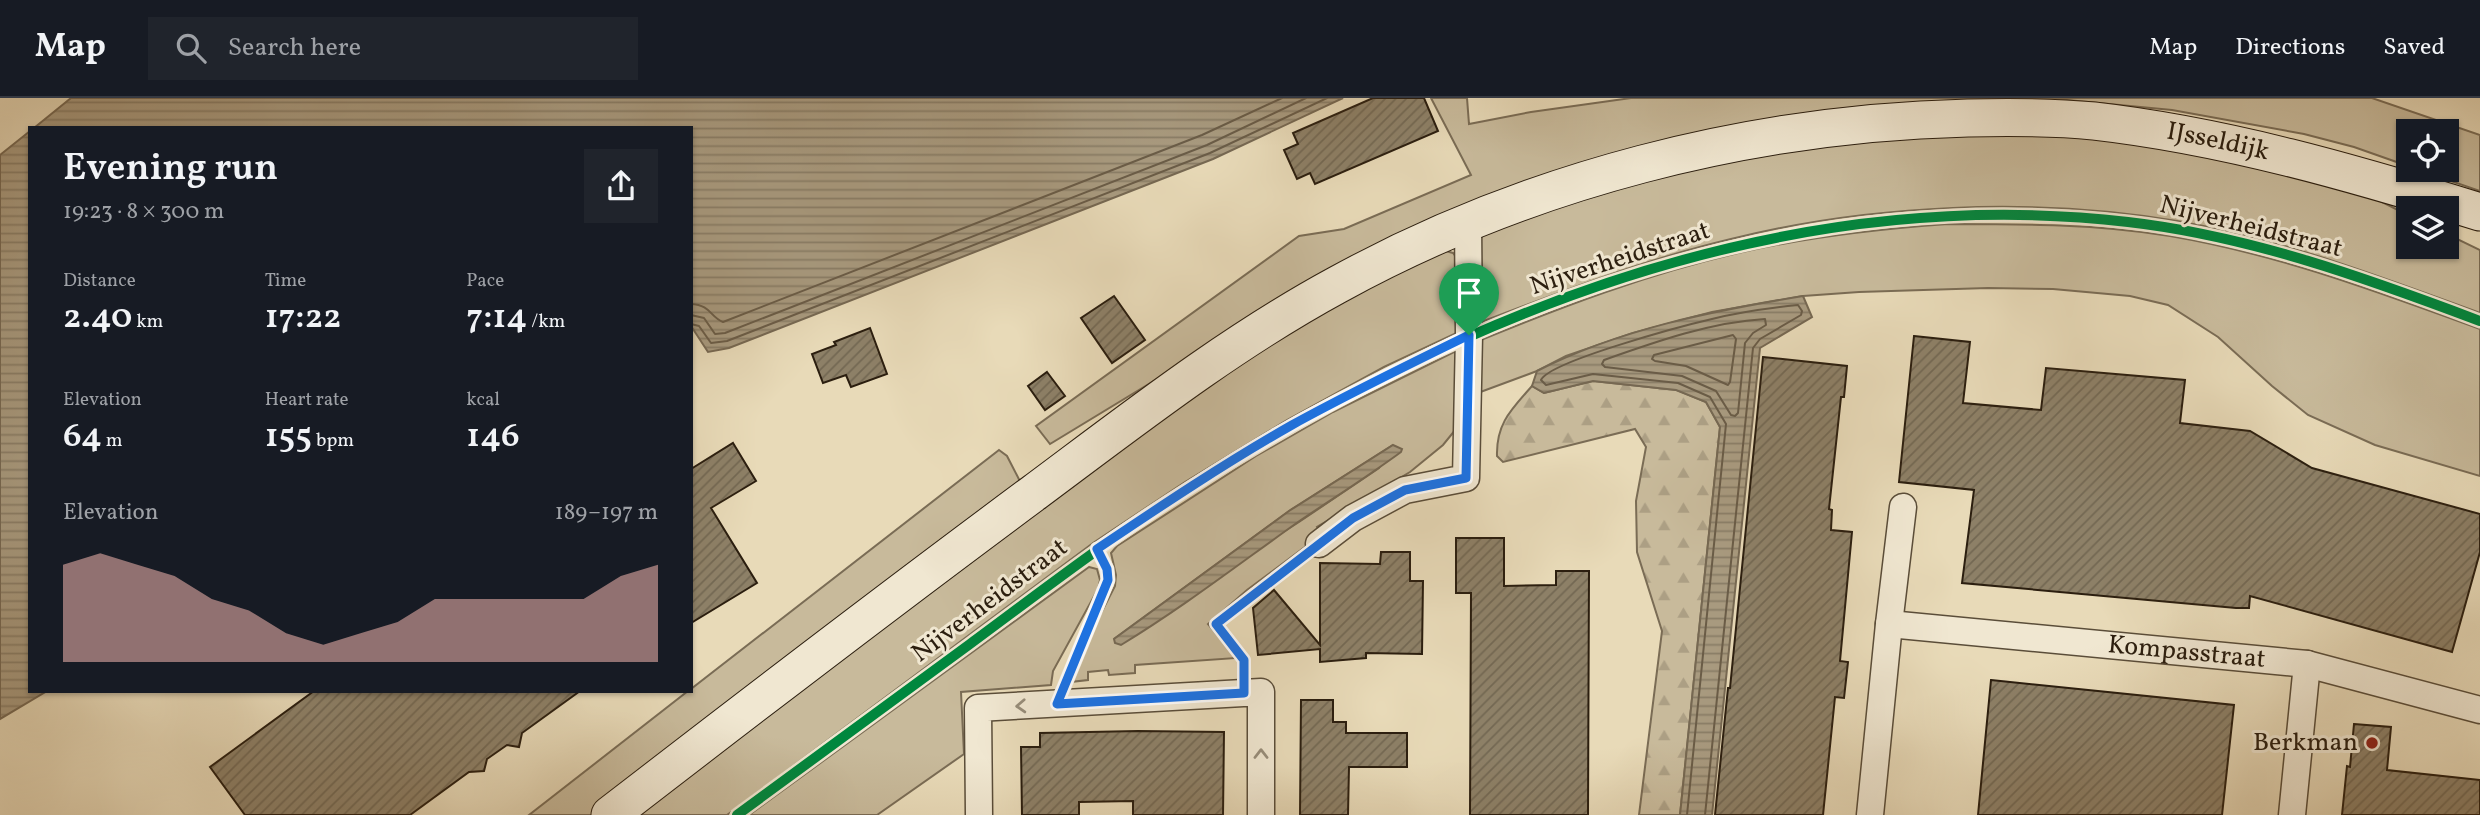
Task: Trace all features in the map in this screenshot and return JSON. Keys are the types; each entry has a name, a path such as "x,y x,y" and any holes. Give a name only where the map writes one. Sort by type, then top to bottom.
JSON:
{"street":[{"name":"IJsseldijk","path":"1468,222 1583,181 1698,152 1872,123 1984,118 2091,121 2171,131 2348,171 2480,212"},
{"path":"610,815 823,650 1188,379 1337,285 1468,222 1466,478 1405,490 1353,518 1318,544"},
{"path":"1870,815 1903,508"},
{"name":"Kompasstraat","path":"1889,624 2307,664 2480,710"},
{"path":"2292,815 2307,664"},
{"path":"979,815 978,708 1252,693 1261,815"}],"path":[{"path":"1252,693 1244,660 1216,624 1318,544"}],"green space":[{"path":"1431,98 1467,98 1469,124 1631,98 2372,98 2433,119 2396,119 2396,162 2304,134 2172,110 2067,100 1948,104 1721,131 1297,294 1050,444 1036,426 1299,236 1344,229 1471,175"},
{"path":"2459,128 2480,135 2480,191 2454,182 2459,182"},
{"path":"2002,134 2079,137 2157,146 2344,183 2396,209 2396,259 2459,259 2459,240 2480,250 2480,313 2331,260 2216,229 2123,213 2010,207 1896,212 1784,227 1698,247 1634,267 1476,324 1478,241 1487,230 1666,171 1858,140"},
{"path":"1948,224 2087,227 2170,236 2249,253 2327,275 2480,329 2480,476 2375,445 2308,415 2218,337 2168,305 2130,296 2053,289 1859,292 1803,296 1712,312 1633,333 1566,356 1537,371 1475,394 1476,342 1605,292 1704,261 1764,247 1843,234"},
{"path":"1442,250 1453,253 1460,262 1463,330 1384,367 1287,420 1185,482 1093,543 727,815 630,815 1046,503 1289,329"},
{"path":"1464,347 1456,429 1443,445 1410,472 1317,527 1321,535 1247,590 1208,624 1237,658 1135,665 1135,673 1109,675 1108,670 1088,672 1088,680 1070,682 1072,670 1115,586 1116,575 1111,553 1117,546 1256,456 1333,412","holes":["1393,445 1379,468 1299,522 1114,639 1289,511"]},
{"path":"1593,381 1677,390 1706,402 1720,427 1680,815 1639,815 1662,631 1637,552 1636,501 1646,447 1635,429 1503,462 1497,456 1502,425 1532,386 1544,393"},
{"path":"999,450 1007,456 1025,491 594,815 529,815 685,693 693,693 693,687"},
{"path":"1089,567 1097,569 1100,580 1098,589 1053,671 1051,685 961,692 964,754 877,815 749,815"}],"water":[{"path":"71,98 1343,98 1213,159 729,348 708,352 693,329 693,126 36,126"},
{"path":"28,133 28,693 44,693 0,719 0,155"},
{"path":"1803,296 1812,317 1760,348 1712,815 1680,815 1720,427 1706,402 1676,390 1593,381 1544,393 1532,386 1537,371 1569,356 1634,333 1701,315"},
{"path":"1393,445 1402,449 1401,452 1166,616 1121,645 1115,643 1114,639 1289,511"}],"building":[{"path":"1373,98 1424,98 1438,131 1315,184 1310,173 1297,179 1284,150 1298,144 1293,133"},
{"path":"1114,296 1145,340 1112,363 1081,318"},
{"path":"870,328 887,374 851,387 846,375 823,383 812,354"},
{"path":"1914,336 1970,342 1963,403 2041,410 2046,368 2185,380 2180,423 2250,431 2312,468 2480,514 2480,552 2452,652 2250,596 2249,608 2236,608 1962,583 1974,490 1899,482"},
{"path":"1763,357 1847,366 1829,509 1832,510 1831,530 1852,532 1840,661 1848,662 1844,698 1835,697 1823,815 1715,815"},
{"path":"1047,372 1065,396 1045,410 1028,386"},
{"path":"733,443 756,481 711,508 757,583 693,622 693,468"},
{"path":"1456,538 1504,538 1504,586 1556,585 1556,571 1589,571 1588,815 1470,815 1471,593 1456,593"},
{"path":"1381,552 1410,552 1410,581 1423,581 1422,654 1366,653 1366,658 1320,662 1320,649 1258,655 1253,608 1274,590 1320,645 1320,563 1380,564"},
{"path":"1991,680 2234,705 2222,815 1978,815"},
{"path":"311,693 577,693 522,733 519,747 507,745 487,759 484,771 469,772 410,815 245,815 210,767"},
{"path":"1301,700 1333,700 1333,722 1346,722 1346,733 1407,733 1407,767 1349,767 1348,815 1300,815"},
{"path":"2354,724 2391,727 2387,770 2480,780 2480,815 2342,815"},
{"path":"1224,732 1223,815 1133,815 1133,801 1079,802 1079,815 1022,815 1021,747 1040,747 1040,733"}],"cycle path":[{"name":"Nijverheidstraat","path":"737,815 1079,563 1191,487 1298,423 1408,365 1521,315 1638,273 1757,242 1879,222 2003,215 2128,222 2218,237 2263,248 2351,274 2480,321"},
{"path":"1057,704 1108,580 1107,569 1097,549"}],"place":[{"name":"Berkman","path":"2372,743"}],"route":[{"path":"1469,335 1466,478 1405,490 1353,518 1216,624 1244,660 1244,693 1057,704 1105,592 1107,569 1097,549 1188,488 1293,425 1469,335"}]}
